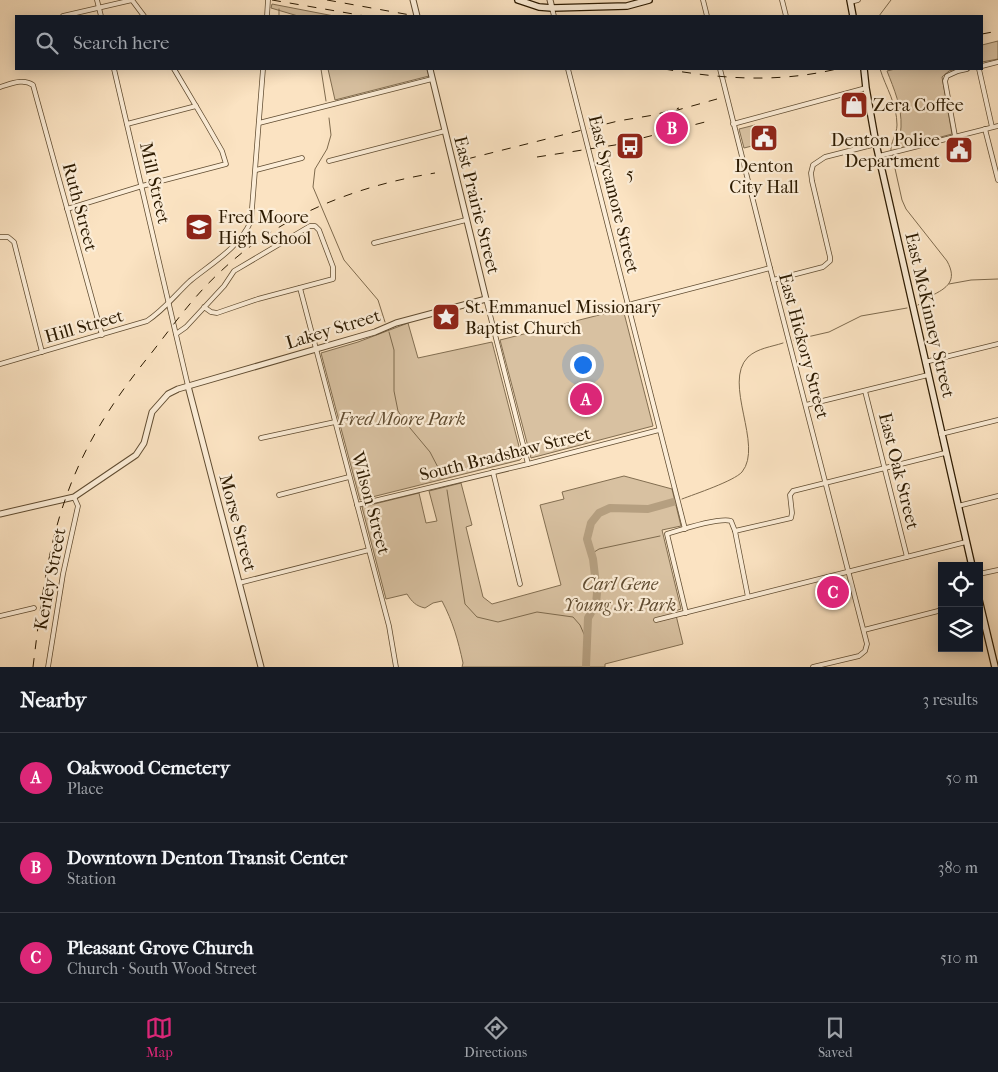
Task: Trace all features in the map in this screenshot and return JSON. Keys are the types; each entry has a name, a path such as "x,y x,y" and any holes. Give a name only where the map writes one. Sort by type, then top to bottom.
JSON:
{"main road":[{"path":"518,0 540,7 552,8 649,0"},
{"path":"850,1 854,15"},
{"name":"East McKinney Street","path":"864,70 876,144 971,562"},
{"path":"981,607 995,653 995,667"}],"street":[{"path":"97,0 101,15"},
{"path":"68,15 132,0 143,15"},
{"path":"267,15 268,0"},
{"path":"412,0 417,15"},
{"path":"550,0 554,15"},
{"path":"703,0 707,15"},
{"path":"782,0 786,15"},
{"path":"850,1 858,0"},
{"path":"983,66 998,62"},
{"name":"Mill Street","path":"114,70 188,386"},
{"path":"67,210 142,186 226,164 222,151 175,70"},
{"name":"Hill Street","path":"0,364 147,321 165,309 189,282 241,239 251,221 263,70"},
{"name":"East Prairie Street","path":"430,70 528,464"},
{"name":"East Sycamore Street","path":"568,70 685,528"},
{"name":"East Hickory Street","path":"720,70 867,644 862,654 812,667"},
{"path":"955,136 946,81 947,76 962,70"},
{"path":"979,70 992,127"},
{"path":"259,123 432,79"},
{"name":"Ruth Street","path":"0,87 22,81 33,85 102,335"},
{"path":"733,124 866,88"},
{"path":"127,124 196,106"},
{"path":"879,156 998,126"},
{"path":"985,129 998,180"},
{"path":"329,161 445,131"},
{"path":"773,280 810,271 826,265 830,261 812,182 813,164 825,157 876,144"},
{"path":"256,170 302,158"},
{"path":"374,243 466,220"},
{"path":"176,334 186,327 204,307 224,286 234,271 310,226 315,226 319,230 328,253 334,275 333,279 217,313 211,312 204,307"},
{"path":"0,237 8,237 14,242 42,352"},
{"path":"628,305 770,268"},
{"name":"Wilson Street","path":"300,288 389,626 396,667"},
{"name":"Lakey Street","path":"74,498 136,455 144,443 152,412 168,394 188,386 375,332 396,323 486,299"},
{"path":"925,362 998,344"},
{"path":"806,405 928,375"},
{"name":"Morse Street","path":"188,386 261,667"},
{"name":"East Oak Street","path":"865,391 907,557"},
{"path":"941,434 998,420"},
{"path":"261,438 336,422"},
{"name":"South Bradshaw Street","path":"357,505 659,430"},
{"path":"735,531 790,518 792,513 790,495 793,491 946,453"},
{"path":"492,472 520,584"},
{"path":"279,495 349,477"},
{"path":"958,506 998,496"},
{"path":"0,514 74,498"},
{"name":"Kerley Street","path":"48,667 63,574 78,506 74,498"},
{"path":"686,613 667,534 685,528 726,520 731,521 735,531 748,597"},
{"path":"656,620 966,542"},
{"path":"239,583 369,550"},
{"path":"983,573 998,570"},
{"path":"0,616 34,608"},
{"path":"864,630 938,611"}],"green space":[{"path":"272,4 329,15 295,15 271,8"},
{"path":"998,41 998,59 983,62 983,45"},
{"path":"328,70 427,70 429,76 335,100"},
{"path":"952,70 942,77 952,134 900,148 897,147 901,130 900,112 887,71"},
{"path":"755,125 760,144 744,148 739,129"},
{"path":"623,309 653,426 531,458 500,340"},
{"name":"Fred Moore Park","path":"408,323 418,358 492,342 522,458 360,500 321,353 358,342"},
{"name":"Carl Gene Young Sr. Park","path":"624,476 672,489 681,526 662,530 681,609 675,611 683,644 605,664 605,667 462,667 463,663 457,639 442,601 433,603 425,608 414,603 407,594 386,599 362,507 419,493 426,523 437,521 429,491 461,483 472,525 466,527 483,597 492,604 561,585 540,505 564,499 562,492"}],"waterway":[{"path":"880,15 891,0"},
{"path":"279,9 279,15"},
{"path":"321,70 326,101"},
{"path":"880,70 897,117 897,128 891,151"},
{"path":"329,118 331,135 327,149 315,169 313,187 344,260 378,300 385,322"},
{"path":"892,155 902,200 906,209 947,261 950,268 951,279 946,287 918,305"},
{"path":"949,284 971,280 998,279"},
{"path":"794,340 829,332 861,316 907,308"},
{"path":"389,332 394,350 394,391 398,411 430,452 443,477"},
{"path":"682,499 723,483 742,472 748,460 749,446 740,398 739,382 741,368 752,354 783,343"},
{"path":"447,490 465,604 477,617 498,622 537,612 573,617 580,625 587,641"},
{"path":"586,667 588,618 596,604 597,593 593,559 587,539 591,523 599,513 610,508 648,509 673,502"},
{"path":"591,554 599,549 660,536"}],"railway":[{"path":"272,0 359,15"},
{"path":"327,0 410,15"},
{"path":"983,34 998,31"},
{"path":"671,70 751,78 793,76 832,70"},
{"path":"674,111 717,99"},
{"path":"467,159 618,121 654,115 679,108"},
{"path":"537,157 615,145 709,121"},
{"path":"33,667 48,562 58,520 73,479 102,421 184,310 219,273 242,253 266,235 292,220 347,195 376,186 435,173"}],"place":[{"name":"Zera Coffee","path":"854,105"},
{"name":"Downtown Denton Transit Center","path":"672,128"},
{"name":"Denton City Hall","path":"764,138"},
{"name":"5","path":"630,146"},
{"name":"Denton Police Department","path":"959,150"},
{"name":"Fred Moore High School","path":"199,227"},
{"name":"St. Emmanuel Missionary Baptist Church","path":"446,317"},
{"name":"Oakwood Cemetery","path":"586,399"},
{"name":"Pleasant Grove Church","path":"833,592"}]}
